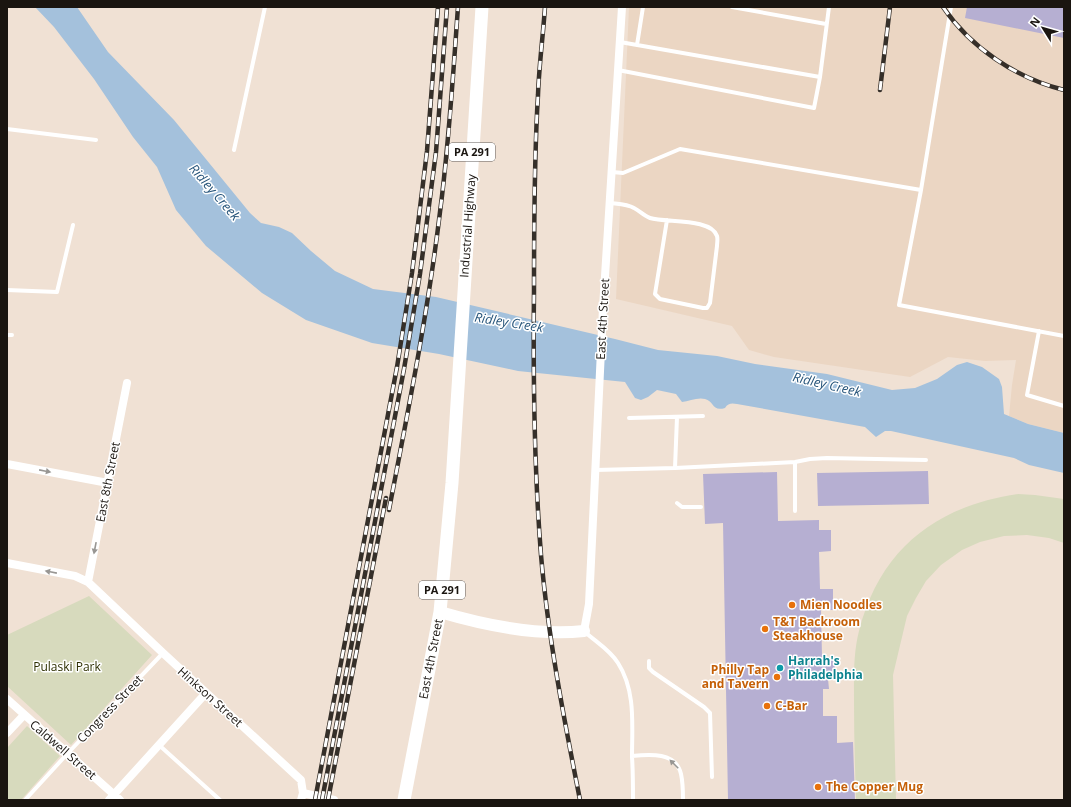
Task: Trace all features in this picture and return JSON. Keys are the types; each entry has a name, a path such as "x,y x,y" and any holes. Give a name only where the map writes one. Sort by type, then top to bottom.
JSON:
{"main road":[{"name":"Industrial Highway","path":"462,325 482,7"},
{"name":"East 4th Street","path":"404,800 440,612 452,483 462,325"}],"street":[{"name":"East 4th Street","path":"584,631 589,604 603,308 622,7"},
{"name":"East 8th Street","path":"88,582 127,382"},
{"path":"7,464 108,483"},
{"path":"7,563 75,576 88,582"},
{"name":"Hinkson Street","path":"88,582 162,654 301,780 302,796 334,800"},
{"path":"440,612 465,620 502,627 563,633 584,631"},
{"path":"114,798 159,744 206,693"},
{"name":"Caldwell Street","path":"7,699 68,753 114,798"},
{"path":"7,733 24,715"}],"lane":[{"path":"234,150 265,7"},
{"path":"637,45 643,7"},
{"path":"732,7 826,24"},
{"path":"618,70 814,108 820,77 829,7"},
{"path":"951,7 921,190 899,305 1064,336"},
{"path":"620,42 820,77"},
{"path":"7,129 96,140"},
{"path":"612,172 623,173 680,148 921,190"},
{"path":"610,203 634,207 648,217 706,226 710,228 717,237 718,246 710,304 707,308 660,299 655,294 667,220"},
{"path":"7,290 57,292 73,225"},
{"path":"1039,331 1027,395 1064,406"},
{"path":"629,418 703,416"},
{"path":"675,468 676,417"},
{"path":"595,470 795,462 827,458 926,460"},
{"path":"795,462 795,510"},
{"path":"677,503 682,507 701,507"},
{"path":"584,631 608,651 618,662 625,677 629,691 633,718 632,756 634,800"},
{"name":"Congress Street","path":"25,800 162,654"},
{"path":"648,661 649,668 653,672 704,707 710,713 712,777"},
{"path":"159,744 220,800"},
{"path":"632,756 648,754 659,755 667,757 673,762 678,767 681,774 683,800"}],"shaded area":[{"path":"629,7 1064,7 1064,433 1028,424 1009,416 1016,360 985,361 948,357 910,377 774,357 749,350 732,326 616,299"}],"green space":[{"path":"1018,494 1064,499 1064,543 1049,538 1027,535 1004,536 980,542 962,550 941,565 926,581 907,616 893,675 896,800 856,800 854,667 856,649 859,631 868,602 881,577 897,555 916,536 937,521 962,509 988,500"},
{"name":"Pulaski Park","path":"89,596 152,655 71,745 7,686 7,635"},
{"path":"27,726 60,756 21,800 7,800 7,748"}],"water":[{"name":"Ridley Creek","path":"35,7 77,7 108,52 174,120 250,213 261,223 279,227 292,233 335,271 373,289 436,297 658,350 717,356 755,364 827,374 892,390 915,388 937,379 957,365 967,362 982,367 999,379 1002,387 1004,414 1028,424 1064,433 1064,473 1029,465 1014,458 891,431 885,431 876,437 865,427 735,404 729,404 725,408 718,409 708,400 702,399 682,402 676,394 657,390 641,400 635,398 625,382 518,371 439,354 372,343 306,320 262,293 206,246 176,210 157,167 133,137 94,79 54,27"}],"building":[{"path":"967,7 1064,7 1064,38 965,18"},
{"path":"928,471 929,504 818,506 817,473"},
{"name":"Harrah's Philadelphia","path":"777,472 778,521 819,520 819,530 831,530 831,551 819,552 820,589 833,589 833,610 821,610 822,657 835,657 835,678 828,679 829,689 823,689 823,716 837,716 837,743 853,742 855,800 728,800 723,523 705,524 703,474"}],"railway":[{"path":"315,800 397,367 412,273 427,151 438,7"},
{"path":"322,800 404,369 420,274 436,152 447,7"},
{"path":"389,510 430,287 443,186 458,7"},
{"path":"545,7 539,84 534,193 535,456 544,586 562,709 580,800"},
{"path":"880,90 890,7"},
{"path":"943,7 967,36 996,59 1029,78 1064,90"},
{"path":"328,800 386,498"}],"place":[{"name":"Mien Noodles","path":"792,605"},
{"name":"T&T Backroom Steakhouse","path":"765,629"},
{"name":"Harrah's Philadelphia","path":"780,668"},
{"name":"Philly Tap and Tavern","path":"777,677"},
{"name":"C-Bar","path":"767,706"},
{"name":"The Copper Mug","path":"818,787"}]}
